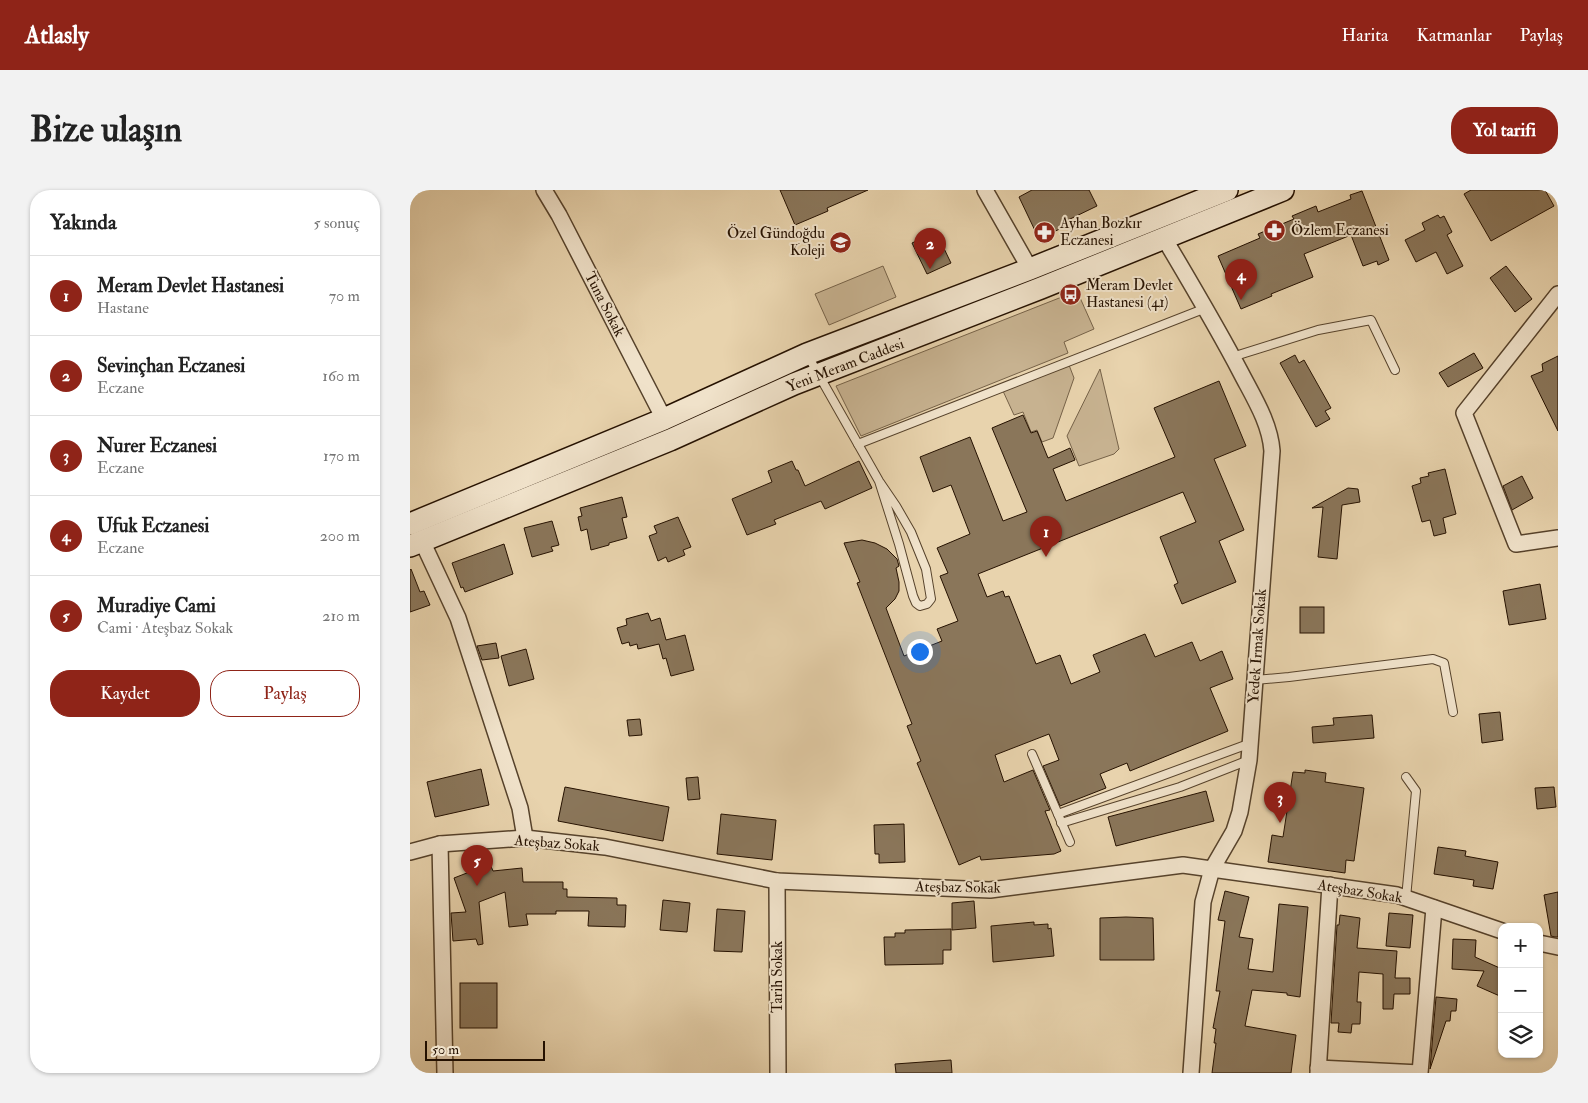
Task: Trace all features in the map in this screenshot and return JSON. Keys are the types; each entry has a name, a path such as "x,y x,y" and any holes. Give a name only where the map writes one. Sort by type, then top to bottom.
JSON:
{"main road":[{"name":"Yeni Meram Caddesi","path":"410,524 664,419 807,354 1030,269 1227,190"},
{"name":"Yeni Meram Caddesi","path":"416,544 670,440 794,384 819,376 1041,288 1283,190"}],"street":[{"name":"Tuna Sokak","path":"544,190 564,224 664,419"},
{"path":"985,190 1030,269"},
{"name":"Yedek Irmak Sokak","path":"1164,238 1206,308 1262,415 1271,439 1271,466 1249,760 1240,812 1234,831 1212,869 1203,902 1191,1073"},
{"path":"1558,294 1464,413 1516,544 1558,538"},
{"path":"416,544 458,618 520,808 525,838"},
{"name":"Ateşbaz Sokak","path":"410,852 440,844 525,838 605,847 777,881 990,890 1183,865 1397,895 1498,930"},
{"path":"440,844 445,1073"},
{"name":"Tarih Sokak","path":"777,881 778,1073"},
{"path":"1330,885 1318,1071 1420,1073 1434,908"},
{"path":"1543,945 1558,947"}],"lane":[{"path":"858,444 1206,308"},
{"path":"1232,357 1318,330 1371,320 1395,370"},
{"path":"807,354 915,541 926,569 931,592 931,599 927,604 920,606 916,603 913,596 879,481"},
{"path":"1256,680 1433,660 1444,664 1453,712"},
{"path":"1058,814 1251,743"},
{"path":"1032,754 1070,842"},
{"path":"1062,823 1193,782 1249,760"},
{"path":"1406,777 1416,791 1406,898"},
{"path":"1149,780 1155,794"}],"shaded area":[{"path":"883,266 896,297 829,325 815,294"},
{"path":"1077,291 1094,329 1064,342 1068,353 861,436 836,386"},
{"path":"1069,365 1074,378 1053,438 1042,442 1037,430 1031,432 1023,412 1014,415 1003,391"},
{"path":"1100,369 1119,449 1114,454 1079,466 1067,436"}],"building":[{"path":"780,190 868,190 827,208 828,211 795,225"},
{"path":"1032,190 1089,190 1097,206 1068,220 1070,224 1039,239 1019,197"},
{"path":"1471,190 1545,190 1554,206 1491,241 1464,194"},
{"path":"1362,191 1389,260 1378,265 1377,261 1363,266 1351,235 1304,254 1313,277 1271,294 1272,296 1241,309 1218,256 1260,238 1258,234 1294,219 1292,216 1316,206 1318,212 1351,199 1350,195"},
{"path":"1438,215 1440,218 1444,216 1452,232 1447,235 1463,266 1447,274 1436,252 1416,262 1405,240 1425,230 1422,223"},
{"path":"936,232 951,263 927,274 912,243"},
{"path":"1506,266 1532,299 1515,312 1490,278"},
{"path":"1474,353 1483,368 1448,387 1439,373"},
{"path":"1295,355 1299,363 1304,360 1331,408 1325,411 1330,419 1316,427 1280,363"},
{"path":"1558,356 1558,431 1531,376 1543,371 1542,364"},
{"path":"1219,381 1246,446 1214,459 1244,530 1219,541 1236,582 1182,604 1174,585 1178,583 1160,537 1196,522 1183,492 978,574 987,597 1003,591 1005,597 1009,596 1036,664 1060,655 1071,684 1100,672 1093,655 1145,634 1155,657 1192,642 1200,661 1222,651 1233,679 1210,688 1228,731 1130,771 1127,763 1100,774 1106,788 1060,806 1043,766 1059,760 1049,734 995,755 1004,782 1033,770 1050,810 1045,811 1061,851 1054,854 981,860 980,856 959,865 917,763 921,761 907,726 912,724 857,583 860,582 844,543 862,540 875,543 887,549 897,559 899,566 896,568 899,591 895,599 886,608 904,656 942,641 937,629 958,621 940,576 948,573 937,548 970,534 951,485 933,492 920,457 970,437 1003,521 1027,512 992,428 1023,415 1031,433 1037,431 1048,458 1070,448 1075,460 1053,469 1066,501 1175,457 1154,408"},
{"path":"792,461 805,486 859,461 872,488 825,509 821,501 774,520 776,524 747,535 732,499 772,482 768,471"},
{"path":"1445,469 1456,514 1443,518 1446,533 1434,536 1430,520 1422,522 1412,486 1421,483 1420,478 1429,476 1428,473"},
{"path":"1522,476 1533,498 1512,510 1503,486"},
{"path":"1348,488 1358,489 1360,502 1342,505 1337,559 1318,557 1323,507 1312,508"},
{"path":"622,497 627,517 622,518 627,538 591,550 587,529 581,531 578,517 582,516 580,508"},
{"path":"678,517 691,547 683,550 685,555 668,562 666,557 658,561 649,536 657,533 654,526"},
{"path":"552,521 559,545 551,547 553,551 532,557 524,528"},
{"path":"504,544 513,574 465,592 463,587 461,588 452,563"},
{"path":"410,570 420,592 424,591 430,605 410,612"},
{"path":"1540,584 1546,619 1509,625 1503,591"},
{"path":"1300,607 1324,607 1324,633 1300,633"},
{"path":"648,613 651,621 660,618 666,640 685,635 694,670 671,676 666,658 663,659 659,644 638,649 637,644 630,646 629,642 622,644 617,628 627,625 626,619"},
{"path":"496,643 499,658 482,660 477,646"},
{"path":"526,649 534,679 509,686 501,656"},
{"path":"1500,712 1503,740 1482,743 1479,714"},
{"path":"1372,715 1374,738 1313,743 1312,727 1334,725 1333,718"},
{"path":"640,719 642,735 629,736 627,720"},
{"path":"481,769 489,805 435,817 427,782"},
{"path":"1305,770 1326,773 1325,782 1364,788 1354,861 1346,860 1345,873 1268,862 1272,835 1283,837 1293,772 1305,773"},
{"path":"698,777 700,799 688,800 686,778"},
{"path":"565,787 669,807 663,841 558,821"},
{"path":"1554,787 1556,807 1537,809 1535,788"},
{"path":"1206,791 1214,821 1116,846 1108,817"},
{"path":"721,814 776,820 772,860 717,854"},
{"path":"904,824 905,862 879,863 879,854 875,854 874,825"},
{"path":"1438,847 1466,851 1465,856 1498,862 1493,889 1473,886 1474,880 1434,874"},
{"path":"490,864 493,871 522,868 523,882 563,882 563,889 567,889 567,897 617,898 617,905 626,905 625,927 588,926 589,911 556,911 556,914 526,914 528,925 509,927 505,892 479,902 483,944 478,945 476,939 453,941 451,913 466,912 454,878"},
{"path":"1225,891 1249,897 1239,937 1253,939 1248,969 1273,972 1279,904 1308,907 1300,997 1287,995 1287,993 1252,990 1245,1026 1296,1035 1291,1073 1212,1073 1216,1043 1214,1043 1216,1029 1213,1028 1220,991 1216,991 1225,921 1218,920"},
{"path":"1558,892 1558,937 1555,937 1551,936 1544,895"},
{"path":"663,900 690,903 687,932 660,930"},
{"path":"974,901 976,928 952,930 952,903"},
{"path":"717,909 745,911 742,952 714,951"},
{"path":"1389,913 1413,915 1410,948 1386,946"},
{"path":"1340,915 1360,918 1357,948 1397,951 1395,978 1410,978 1410,994 1394,994 1393,1009 1383,1009 1383,974 1359,972 1357,1002 1361,1002 1360,1024 1352,1024 1351,1033 1338,1032 1339,1023 1331,1023 1337,925 1339,925"},
{"path":"1100,918 1153,918 1154,960 1100,960"},
{"path":"1034,922 1034,925 1048,924 1048,929 1051,928 1054,956 993,962 991,926"},
{"path":"951,929 951,950 943,950 943,964 885,965 884,937 895,937 895,933 905,933 905,930"},
{"path":"1453,939 1476,940 1475,957 1498,967 1498,995 1477,986 1484,971 1452,969"},
{"path":"460,983 497,983 497,1028 460,1028"},
{"path":"1436,997 1457,999 1456,1011 1451,1011 1450,1021 1446,1021 1430,1069"},
{"path":"951,1060 952,1073 896,1073 895,1064"}],"place":[{"name":"Özlem Eczanesi","path":"1275,230"},
{"name":"Ayhan Bozkır Eczanesi","path":"1044,232"},
{"name":"Özel Gündoğdu Koleji","path":"841,242"},
{"name":"Sevinçhan Eczanesi","path":"930,269"},
{"name":"Meram Devlet Hastanesi (41)","path":"1070,294"},
{"name":"Ufuk Eczanesi","path":"1241,300"},
{"name":"Meram Devlet Hastanesi","path":"1046,557"},
{"name":"Nurer Eczanesi","path":"1280,823"},
{"name":"Muradiye Cami","path":"477,886"}]}
